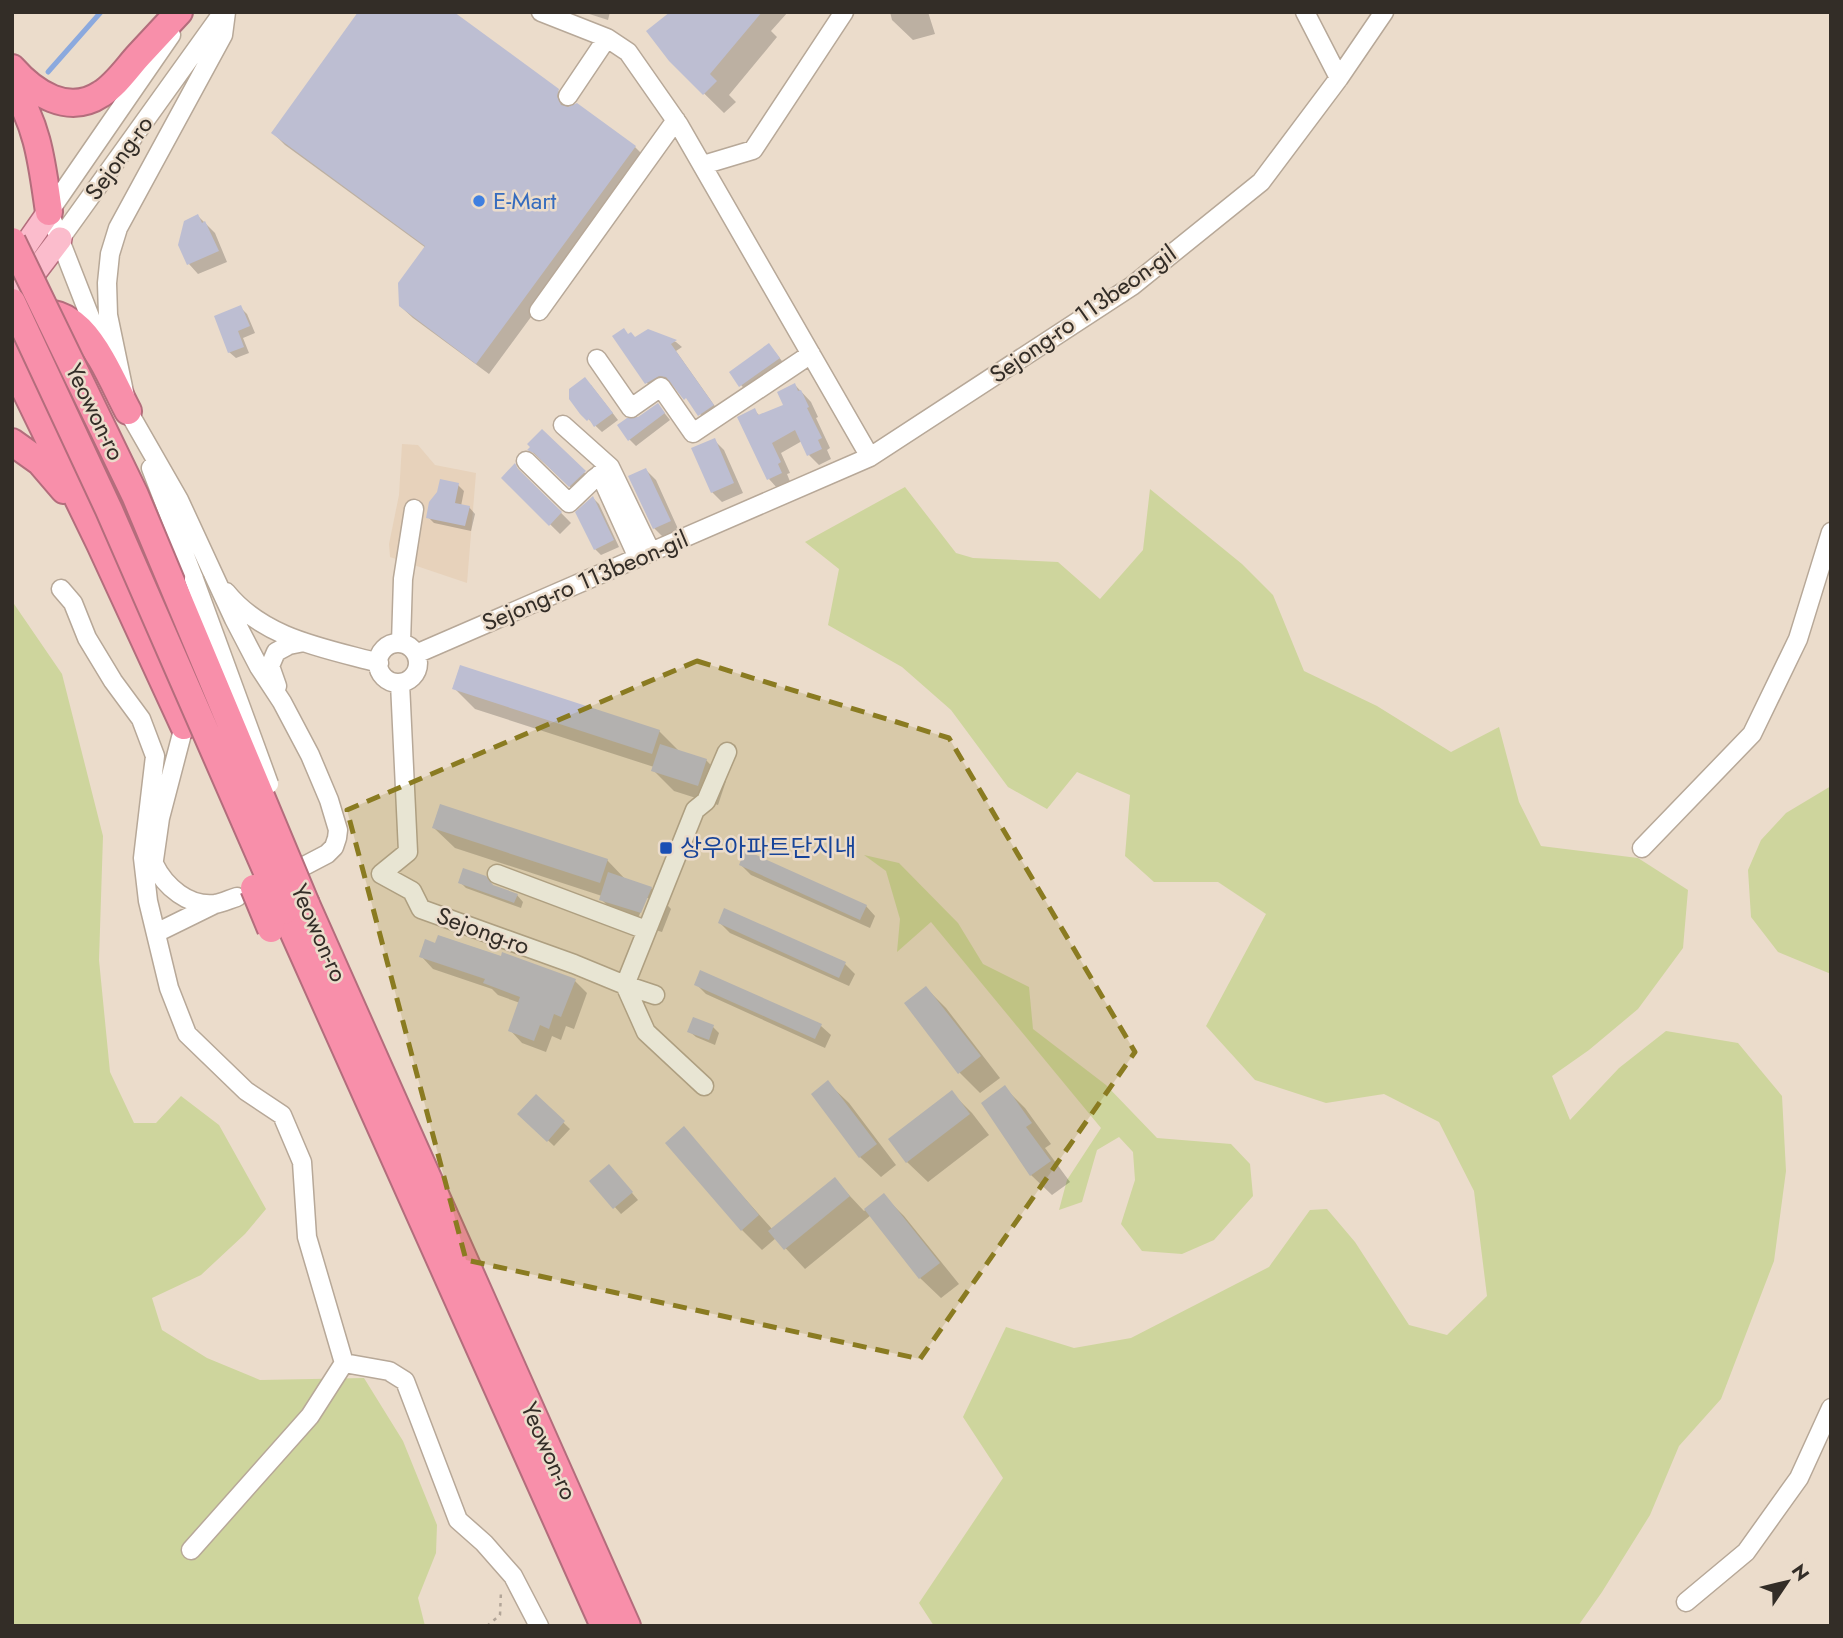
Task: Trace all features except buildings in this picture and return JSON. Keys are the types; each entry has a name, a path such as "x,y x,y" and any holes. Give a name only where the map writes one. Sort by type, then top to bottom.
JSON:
{"highway":[{"path":"12,68 47,98 75,102 93,98 104,92 120,76 179,12"},
{"path":"12,85 31,119 39,144 49,212"},
{"name":"Yeowon-ro","path":"12,241 135,495 287,915 627,1626"},
{"name":"Yeowon-ro","path":"12,302 109,510 457,1302 604,1626"},
{"path":"49,437 20,363 15,337 19,323 41,312 55,313 75,324 90,342 128,411"},
{"path":"12,363 184,726 287,915"},
{"path":"12,442 40,461 60,484 100,544"}],"main road":[{"path":"12,265 49,212"},
{"name":"Sejong-ro","path":"12,302 60,239"}],"street":[{"path":"186,12 49,212 194,579 302,877 287,915"},
{"path":"225,12 223,36 118,228 110,254 108,315 128,411 179,500 213,576 259,667 282,702 310,755 329,800 338,830 334,847 306,865"},
{"name":"Sejong-ro","path":"60,239 225,12"},
{"path":"541,12 607,38 628,52 676,120 703,165 870,457"},
{"path":"703,165 753,150 844,12"},
{"path":"1305,12 1339,78"},
{"name":"Sejong-ro 113beon-gil","path":"416,654 870,457 1132,286 1261,182 1339,78 1384,12"},
{"path":"568,96 607,38"},
{"path":"539,311 676,120"},
{"path":"597,359 631,408 661,387 692,433 811,354"},
{"path":"563,425 605,470 645,555"},
{"path":"526,461 569,503 605,470"},
{"path":"401,643 403,579 414,509"},
{"path":"1642,848 1752,734 1798,639 1831,532"},
{"path":"213,576 236,604 263,625 304,642 379,663"},
{"path":"61,589 73,603 87,638 100,660 141,719 155,756 143,858 148,901 169,988 187,1034 246,1091 282,1115 302,1162 307,1237 344,1363 310,1416 191,1550"},
{"path":"282,702 270,666 276,652 289,645 304,642"},
{"path":"401,643 416,654 418,667 406,681 400,683 387,680 383,675 380,657 388,646 401,643"},
{"name":"Sejong-ro","path":"400,683 408,852 381,874 412,891 421,909 625,985"},
{"path":"148,901 160,818 184,726"},
{"path":"704,1086 646,1032 625,985 695,810 706,800 727,752"},
{"path":"153,864 161,879 190,901 215,904"},
{"path":"497,874 646,930"},
{"path":"156,933 215,904 237,897"},
{"path":"625,985 655,995"},
{"path":"344,1363 389,1371 405,1381 458,1520 484,1543 513,1576 539,1626"},
{"path":"1686,1602 1746,1552 1799,1478 1831,1408"}],"path":[{"path":"487,1626 500,1615 502,1563"}],"highlighted area":[{"path":"697,661 949,738 1135,1052 920,1359 466,1260 347,810"}],"shaded area":[{"path":"402,444 418,445 435,465 476,473 467,583 390,557 389,544 399,495"}],"green space":[{"path":"905,487 956,553 973,558 1058,562 1100,599 1143,550 1150,489 1242,564 1273,595 1304,671 1377,706 1451,752 1499,727 1519,802 1541,846 1638,858 1688,890 1683,948 1638,1009 1589,1050 1552,1076 1570,1120 1619,1068 1666,1031 1738,1043 1782,1096 1786,1171 1774,1261 1721,1399 1679,1446 1650,1515 1578,1626 934,1626 919,1603 1003,1478 963,1417 1006,1327 1074,1348 1131,1338 1269,1267 1310,1210 1327,1209 1355,1242 1409,1325 1447,1335 1487,1296 1474,1191 1439,1122 1384,1094 1326,1103 1255,1080 1206,1026 1266,914 1218,882 1154,882 1125,856 1130,795 1077,772 1047,809 1008,787 951,710 902,667 828,625 839,569 805,542"},
{"path":"12,601 62,674 103,836 99,960 110,1072 134,1123 156,1123 181,1096 219,1125 266,1209 245,1234 201,1275 152,1298 162,1330 207,1358 260,1380 364,1378 403,1441 437,1525 436,1553 418,1598 425,1626 12,1626"},
{"path":"1831,786 1831,974 1778,952 1751,917 1748,870 1761,840 1786,813"},
{"path":"864,855 899,863 958,923 983,964 1029,987 1033,1029 1106,1085 1157,1138 1231,1144 1250,1164 1253,1196 1214,1240 1182,1254 1142,1251 1121,1224 1135,1180 1133,1152 1119,1137 1097,1150 1082,1202 1059,1210 1067,1180 1101,1128 931,922 897,952 900,919 886,871"}],"waterway":[{"path":"48,72 101,12"}],"place":[{"name":"E-Mart","path":"479,201"},
{"name":"상우아파트단지내","path":"666,848"}]}
